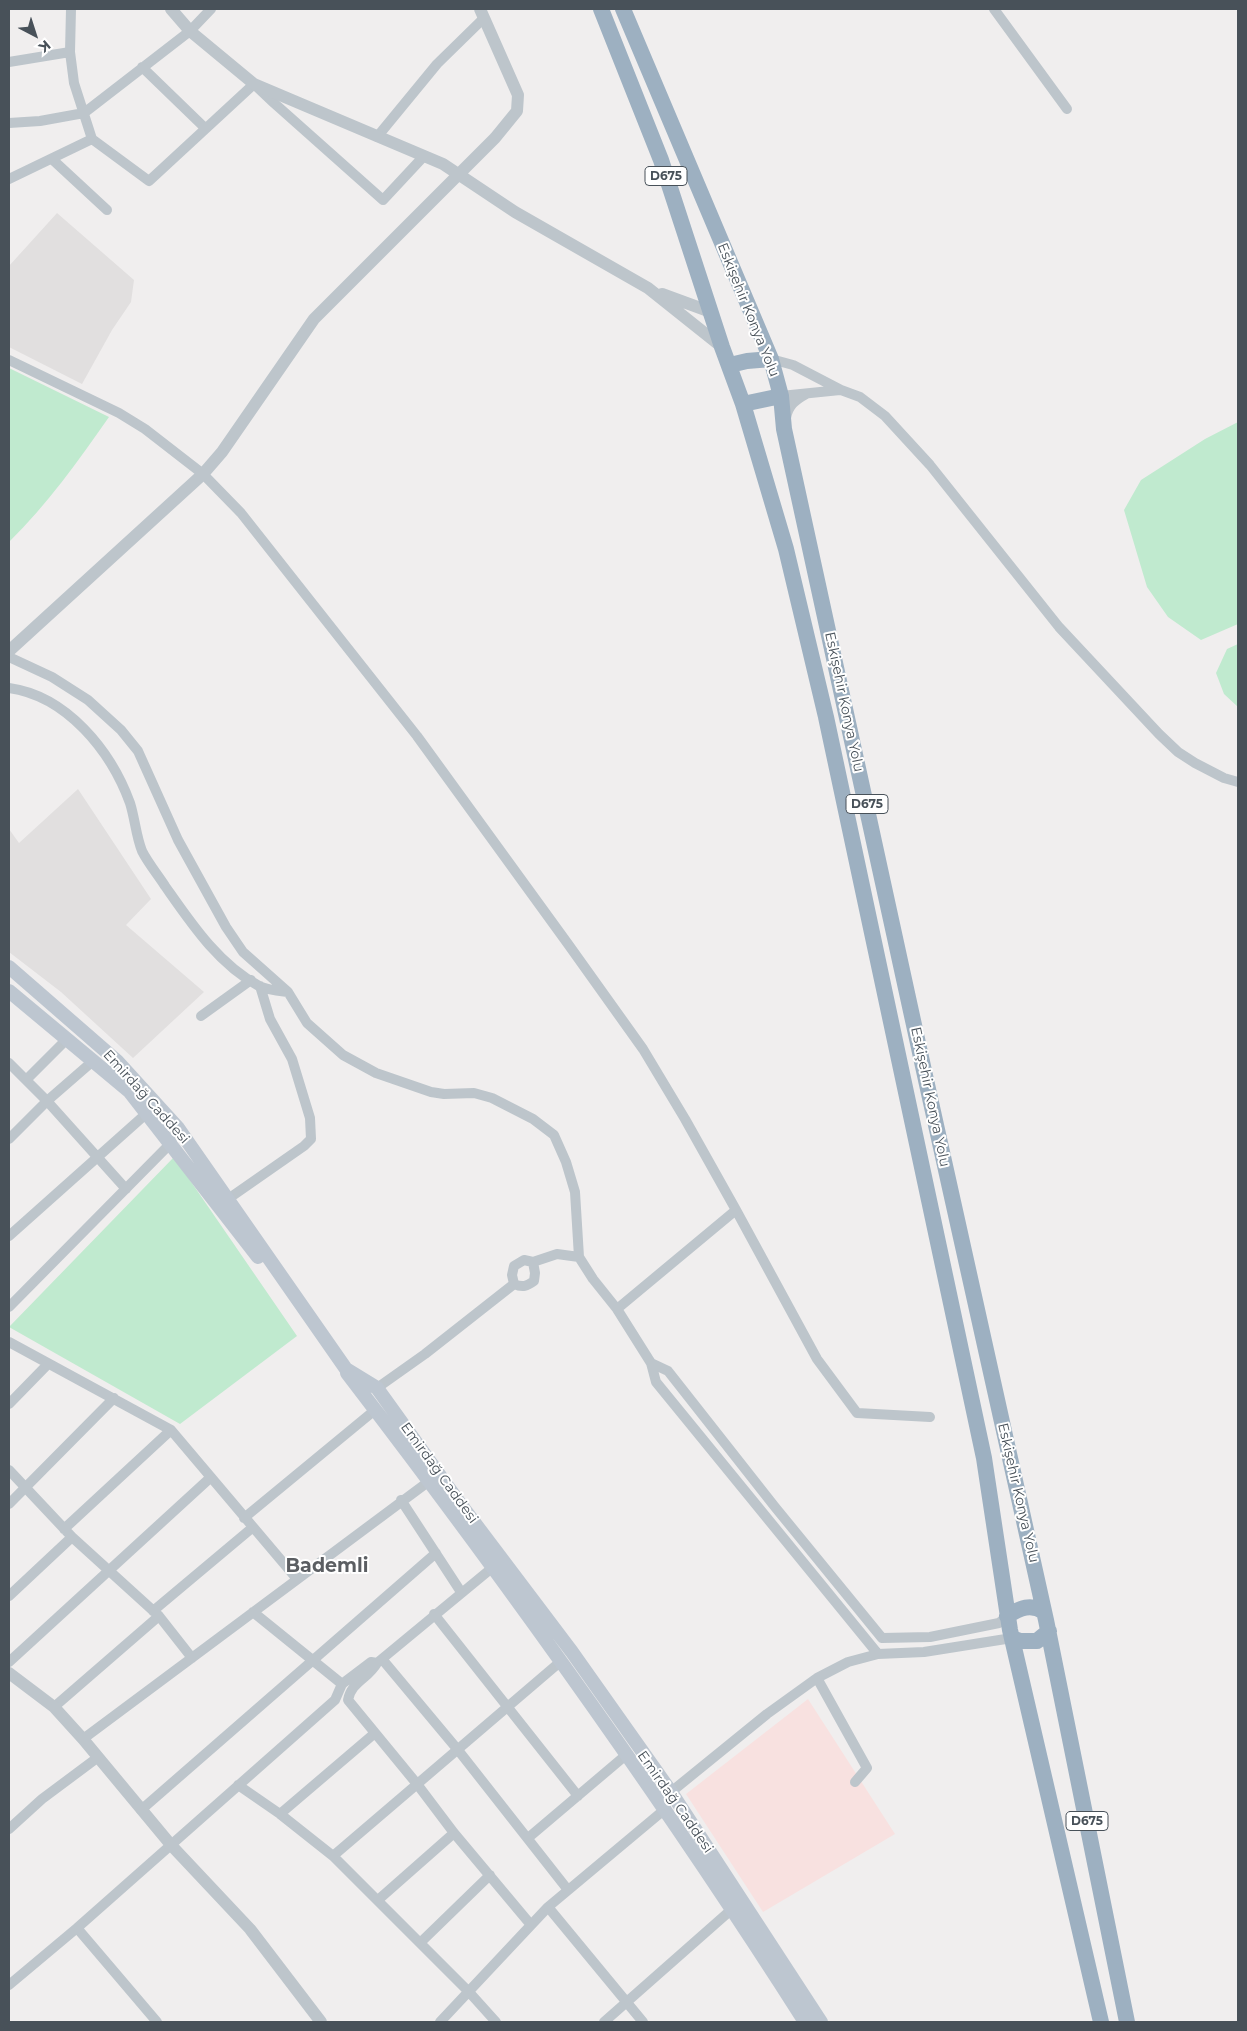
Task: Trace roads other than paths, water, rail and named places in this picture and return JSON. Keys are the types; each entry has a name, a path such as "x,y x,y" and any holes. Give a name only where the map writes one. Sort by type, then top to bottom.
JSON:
{"highway":[{"name":"D675","path":"601,9 661,160 710,312 743,404 786,549 826,717 984,1458 1007,1616 1101,2022"},
{"name":"Eskişehir Konya Yolu","path":"623,9 770,359 781,396 784,429 1046,1621"},
{"path":"730,365 770,359"},
{"path":"743,404 781,396"},
{"path":"1007,1616 1023,1607 1031,1606 1038,1607 1046,1621 1037,1641 1020,1641 1012,1638"},
{"name":"D675","path":"1046,1621 1127,2022"}],"main road":[{"name":"Emirdağ Caddesi","path":"9,967 117,1061 178,1128 346,1368 377,1388 497,1563 560,1662 809,2020"},
{"name":"Emirdağ Caddesi","path":"9,990 129,1091 375,1410 428,1482 572,1652 671,1792 809,2020"}],"street":[{"path":"71,9 70,52 74,84 92,139 149,181 254,84"},
{"path":"171,9 190,31 254,84 383,200 424,156"},
{"path":"9,123 84,113 190,31 211,9"},
{"path":"994,9 1067,109"},
{"path":"9,650 203,474 222,452 314,319 495,138 517,111 518,95 482,13 377,137"},
{"path":"9,62 70,52"},
{"path":"142,68 205,128"},
{"path":"254,84 442,164 515,212 650,289 710,312"},
{"path":"9,179 53,160 92,139"},
{"path":"53,160 107,210"},
{"path":"650,289 722,347"},
{"path":"770,359 793,365 841,390 860,397 885,416 930,465 1060,627 1160,734 1178,752 1195,763 1224,778 1238,782"},
{"path":"9,360 119,413 145,429 203,474 241,513 416,736 643,1049 685,1119 817,1359 858,1413 930,1417"},
{"path":"781,396 841,390"},
{"path":"784,429 787,411 795,400 810,392"},
{"path":"9,658 52,677 88,700 121,730 138,751 178,840 226,927 243,952 288,992 307,1023 343,1055 376,1073 431,1092 444,1094 474,1093 492,1098 533,1119 554,1135 576,1192 579,1257 593,1280 617,1309 651,1363 656,1382 878,1654"},
{"path":"9,688 25,690 67,713 105,753 129,802 142,851 209,946 227,963 256,983 288,992"},
{"path":"201,1016 256,983"},
{"path":"228,1199 304,1146 311,1138 310,1118 292,1059 270,1019 256,983"},
{"path":"26,1080 67,1039"},
{"path":"9,1139 47,1101 93,1060"},
{"path":"9,1063 47,1101 96,1158 126,1189"},
{"path":"9,1236 147,1113"},
{"path":"9,1307 170,1144 178,1128"},
{"path":"617,1309 736,1210"},
{"path":"514,1284 512,1274 514,1266 524,1260 533,1262 558,1254 579,1257"},
{"path":"514,1284 521,1287 527,1286 534,1281 533,1262"},
{"path":"377,1388 425,1354 514,1284"},
{"path":"9,1342 171,1430 297,1579"},
{"path":"651,1363 668,1371 775,1507 882,1638"},
{"path":"9,1404 48,1364"},
{"path":"9,1504 26,1489 114,1398"},
{"path":"244,1518 375,1410"},
{"path":"64,1529 171,1430"},
{"path":"9,1470 64,1529 156,1614 192,1658"},
{"path":"210,1478 109,1570 9,1671 54,1707 83,1739 171,1845 250,1929 321,2022"},
{"path":"83,1739 401,1500 428,1482"},
{"path":"401,1500 461,1592"},
{"path":"54,1707 252,1528"},
{"path":"9,1596 72,1536"},
{"path":"141,1810 436,1553"},
{"path":"497,1563 379,1661 373,1670 350,1690 348,1700 417,1784 454,1833 532,1925"},
{"path":"253,1612 342,1684"},
{"path":"434,1614 578,1796"},
{"path":"882,1638 930,1637 999,1624 1007,1616"},
{"path":"878,1654 882,1638"},
{"path":"440,2022 548,1907 664,1810 671,1792 767,1714 817,1678 848,1662 878,1654 924,1652 1012,1638"},
{"path":"9,1985 77,1928 335,1700 342,1684 371,1662 379,1661"},
{"path":"379,1661 458,1750 568,1890"},
{"path":"333,1856 560,1662"},
{"path":"817,1678 867,1768 855,1782"},
{"path":"280,1814 375,1733"},
{"path":"528,1838 626,1755"},
{"path":"9,1829 42,1800 97,1758"},
{"path":"238,1786 280,1814 333,1856 421,1942 496,2022"},
{"path":"378,1900 454,1833"},
{"path":"421,1942 490,1875"},
{"path":"548,1907 643,2022"},
{"path":"604,2022 732,1910"},
{"path":"77,1928 157,2022"}],"district":[{"name":"Bademli","path":"327,1566"}]}
